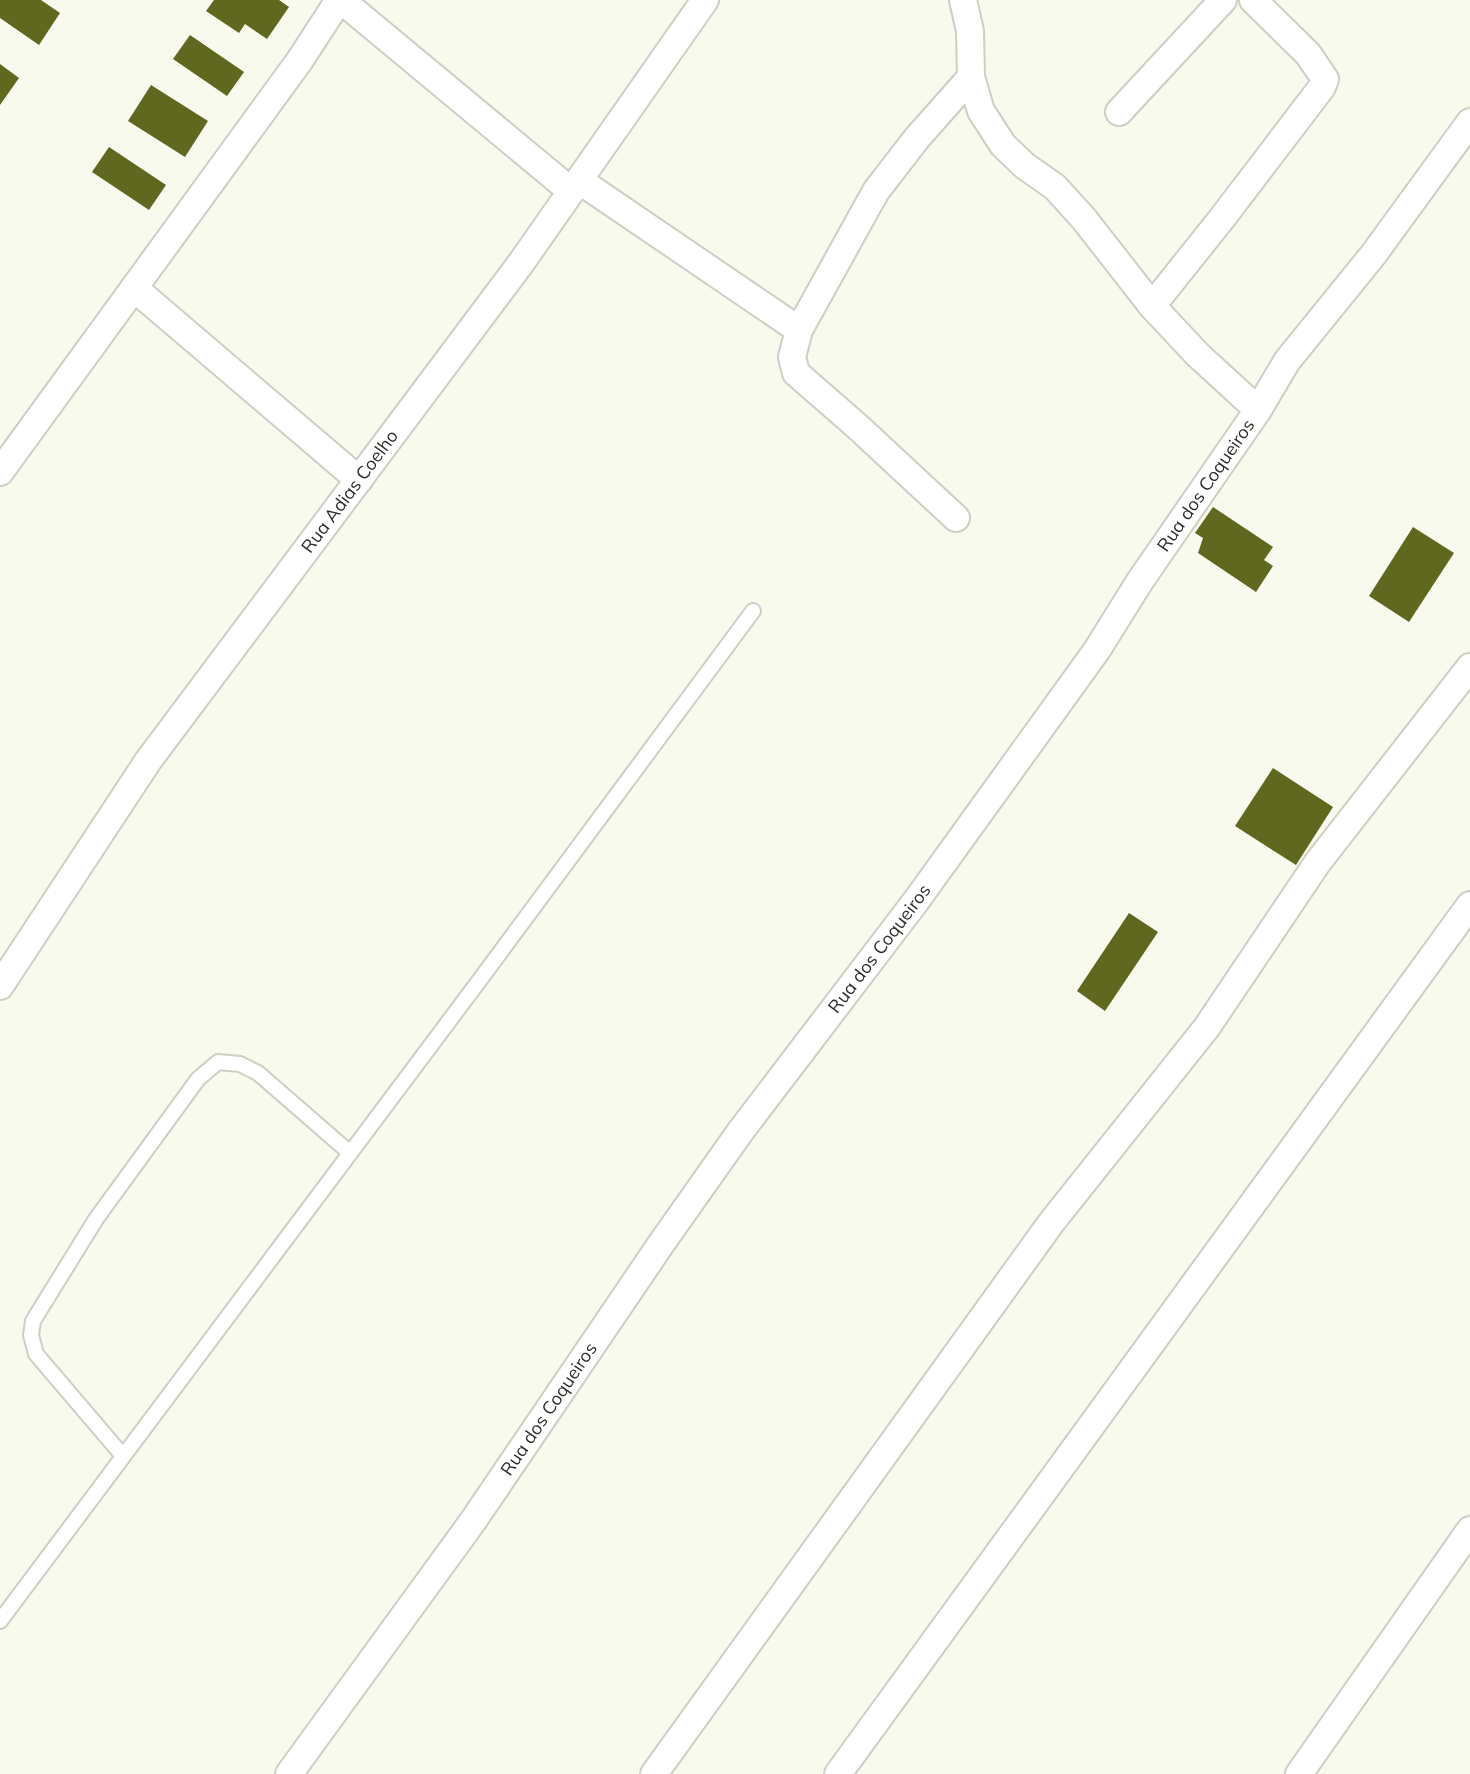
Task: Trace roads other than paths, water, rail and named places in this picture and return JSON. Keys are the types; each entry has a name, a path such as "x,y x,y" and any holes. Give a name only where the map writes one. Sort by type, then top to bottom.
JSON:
{"street":[{"path":"0,472 300,60 340,0 576,186 799,330"},
{"name":"Rua Adias Coelho","path":"0,986 148,761 576,186 705,0"},
{"path":"963,0 970,31 971,77 982,111 1003,145 1055,187 1152,306 1198,355 1258,410"},
{"path":"1119,112 1223,0"},
{"path":"1152,306 1223,218 1325,79 1308,54 1253,0"},
{"path":"956,519 796,373 792,357 799,330 876,191 917,138 971,77"},
{"name":"Rua dos Coqueiros","path":"289,1774 473,1521 740,1132 916,901 1097,650 1140,580 1258,410 1287,361 1373,255 1470,122"},
{"path":"134,288 359,480"},
{"path":"654,1774 1051,1223 1206,1027 1318,862 1470,667"},
{"path":"838,1774 1470,905"},
{"path":"1299,1774 1470,1530"}],"lane":[{"path":"0,1621 753,611"},
{"path":"123,1456 36,1354 31,1335 33,1321 96,1219 198,1079 218,1062 240,1064 249,1068 350,1153"}]}
